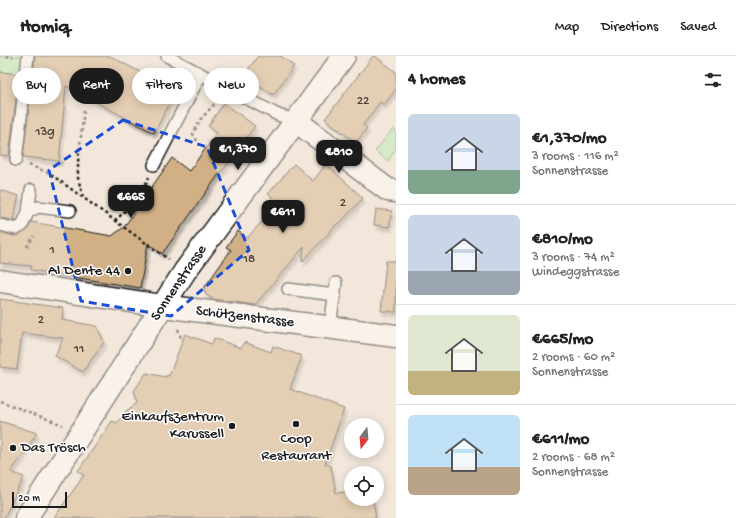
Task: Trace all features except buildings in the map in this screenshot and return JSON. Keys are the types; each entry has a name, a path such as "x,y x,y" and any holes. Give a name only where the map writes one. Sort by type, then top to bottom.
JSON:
{"street":[{"name":"Sonnenstrasse","path":"26,518 185,271 344,56"},
{"path":"296,121 388,190 396,191"},
{"name":"Schützenstrasse","path":"0,281 163,306 396,336"}],"lane":[{"path":"16,160 28,56"},
{"path":"167,56 278,115 296,121"},
{"path":"154,165 201,74"},
{"path":"0,225 16,229 22,226 28,212 31,190"},
{"path":"28,212 38,207 70,211"},
{"path":"330,327 336,283"},
{"path":"288,289 335,295"}],"path":[{"path":"197,141 193,134 200,120 214,104"},
{"path":"83,198 78,178 78,162 84,110"},
{"path":"16,160 49,173 170,261"},
{"path":"115,221 134,202 147,183 154,165"},
{"path":"0,401 82,432"}],"highlighted area":[{"path":"123,120 207,147 249,250 171,316 81,301 49,170"}],"green space":[{"path":"0,56 23,56 22,68 12,68 12,73 0,72"},
{"path":"393,129 396,131 396,149 388,161 375,151"}],"place":[{"name":"Al Dente 44","path":"128,271"},
{"name":"Coop Restaurant","path":"296,424"},
{"name":"Einkaufszentrum Karussell","path":"232,426"},
{"name":"Das Trösch","path":"13,448"}]}
